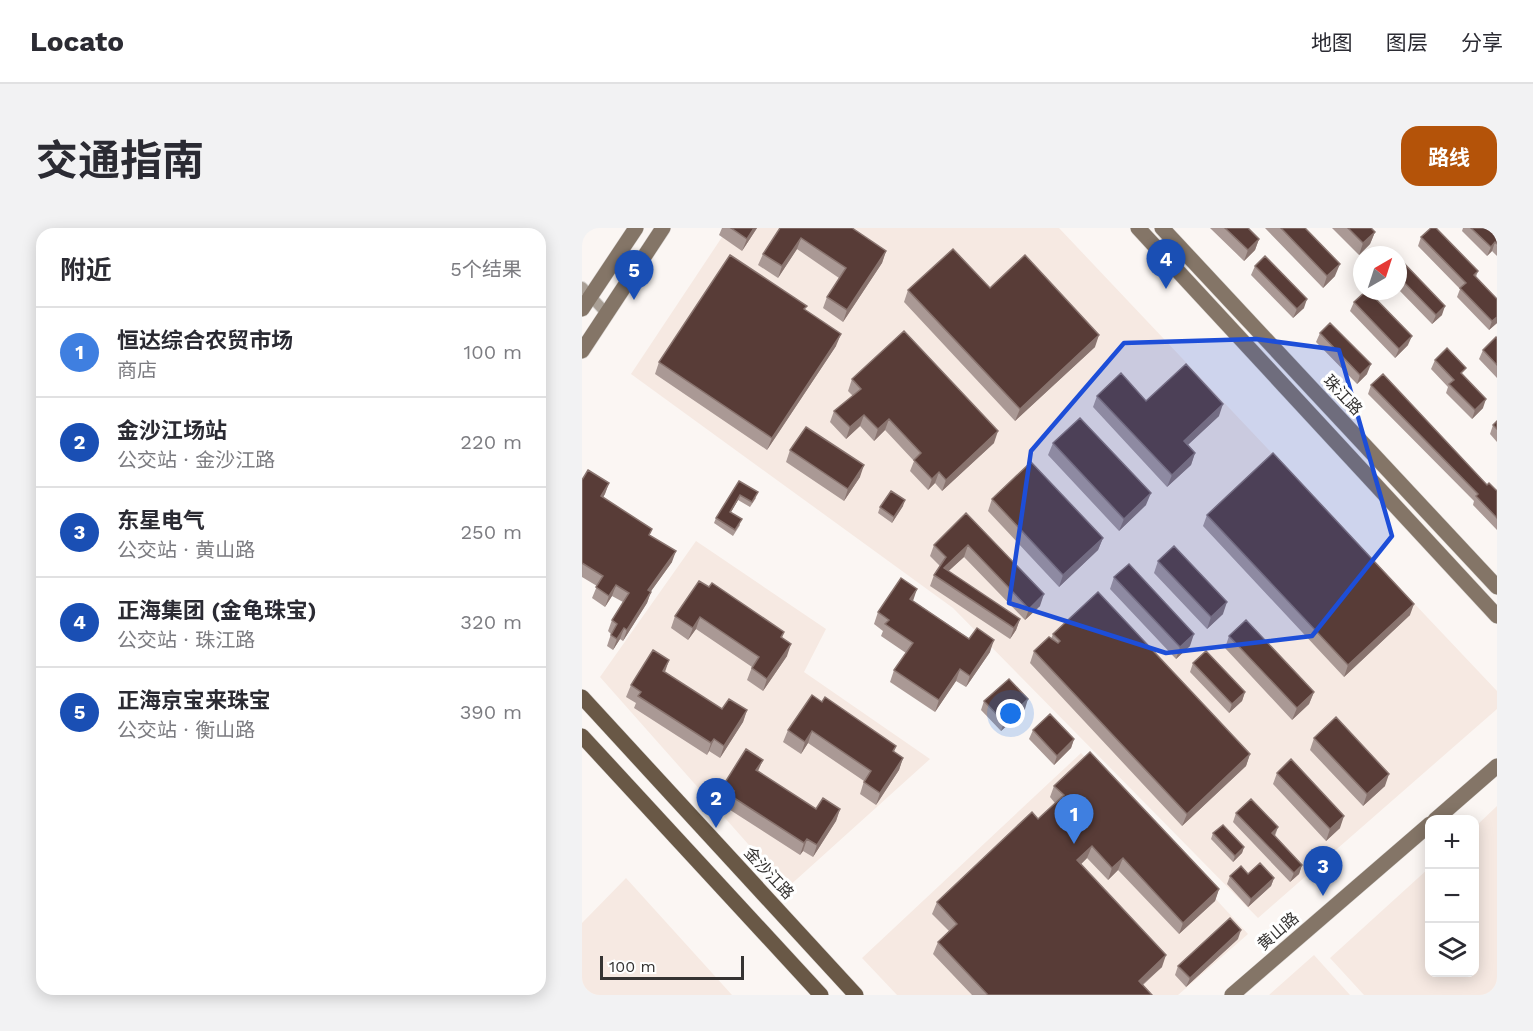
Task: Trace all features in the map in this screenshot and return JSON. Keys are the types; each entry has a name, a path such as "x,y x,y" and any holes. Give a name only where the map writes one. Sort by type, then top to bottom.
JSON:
{"main road":[{"path":"584,298 636,228"},
{"path":"582,351 663,228"},
{"path":"1138,228 1497,616"},
{"name":"珠江路","path":"1162,228 1497,587"},
{"name":"金沙江路","path":"582,697 856,995"},
{"path":"582,736 821,995"},
{"path":"1440,815 1497,766"},
{"name":"黄山路","path":"1232,995 1425,828"}],"street":[{"path":"584,298 607,314"}],"highlighted area":[{"path":"1256,339 1339,350 1392,536 1312,636 1166,653 1009,603 1031,451 1124,343"}],"shaded area":[{"path":"728,228 1059,228 1497,691 1497,709 1258,918 953,608 631,374"},
{"path":"696,541 826,629 804,672 930,759 787,888 600,677"},
{"path":"1081,753 1248,934 1178,995 897,995 862,958"},
{"path":"1497,806 1497,995 1364,995 1330,958 1425,872 1425,977 1479,977 1479,823"},
{"path":"626,878 732,995 582,995 582,923"},
{"path":"1314,955 1350,995 1269,995"}],"building":[{"path":"731,228 754,228 747,239"},
{"path":"780,228 852,228 886,251 847,310 827,297 846,268 801,238 782,266 763,254"},
{"path":"1225,228 1248,228 1259,239 1248,250"},
{"path":"1281,228 1305,228 1340,264 1327,276"},
{"path":"1348,228 1371,228 1375,232 1363,243"},
{"path":"1431,228 1436,228 1478,271 1474,275 1497,299 1497,317 1492,321 1460,288 1466,283 1421,237"},
{"path":"1471,228 1495,228 1497,244 1495,242 1491,247"},
{"path":"953,249 990,288 1025,255 1099,335 1020,409 908,290"},
{"path":"730,255 807,306 804,309 841,334 772,438 659,362"},
{"path":"1265,256 1307,299 1297,309 1255,266"},
{"path":"1407,266 1445,306 1436,315 1407,285"},
{"path":"1356,300 1377,300 1412,336 1399,349 1354,302"},
{"path":"1330,323 1371,364 1360,375 1320,333"},
{"path":"904,331 998,431 946,480 939,472 932,479 914,460 921,453 889,419 878,429 864,415 850,427 834,411 861,389 852,379"},
{"path":"1496,337 1497,339 1497,365 1483,350"},
{"path":"1447,348 1466,368 1461,373 1486,399 1475,410 1449,384 1454,380 1435,360"},
{"path":"1186,364 1223,404 1184,441 1195,453 1172,475 1097,396 1121,373 1146,401"},
{"path":"1383,374 1487,485 1489,483 1497,491 1497,518 1476,496 1478,494 1371,385"},
{"path":"1080,418 1151,493 1124,519 1053,443"},
{"path":"806,427 864,465 848,489 790,450"},
{"path":"1273,453 1414,604 1348,665 1207,515"},
{"path":"1031,462 1103,538 1063,575 992,499"},
{"path":"588,470 609,483 601,496 652,529 649,535 676,551 648,590 651,592 627,630 624,628 617,639 611,635 617,624 612,620 629,593 616,585 609,596 596,587 603,576 582,563 582,480"},
{"path":"739,481 758,492 752,502 740,495 730,512 742,519 735,530 716,518"},
{"path":"891,491 905,500 894,517 880,507"},
{"path":"966,513 1044,594 1029,609 968,545 944,568 1020,619 1014,628 934,575 946,557 934,545"},
{"path":"1174,546 1227,602 1211,617 1158,561"},
{"path":"1129,564 1194,634 1180,647 1114,577"},
{"path":"901,578 917,589 910,599 969,639 977,628 994,640 970,676 960,669 939,700 894,670 913,643 885,624 889,620 878,612"},
{"path":"699,581 709,587 712,583 784,632 781,637 791,644 767,679 752,668 759,657 700,617 693,628 675,616"},
{"path":"1098,592 1250,754 1187,814 1034,651 1049,637 1058,643 1060,641 1053,634"},
{"path":"1246,620 1314,692 1297,708 1229,636"},
{"path":"653,650 669,660 663,671 722,709 729,699 747,710 724,746 714,739 711,743 638,696 641,692 631,685"},
{"path":"1206,651 1245,692 1232,704 1193,663"},
{"path":"1009,679 1028,699 1004,722 984,701"},
{"path":"812,695 822,702 825,697 896,746 893,751 903,758 880,793 864,782 871,771 812,731 805,742 788,730"},
{"path":"1050,714 1074,739 1057,756 1033,730"},
{"path":"1336,717 1389,774 1367,794 1314,738"},
{"path":"746,749 763,760 756,770 816,809 823,798 840,809 817,845 807,839 804,843 731,796 734,791 724,784"},
{"path":"1090,752 1219,889 1183,923 1123,858 1112,868 1092,846 1077,860 1166,955 1139,981 1152,995 988,995 938,942 957,924 937,902 1032,812 1038,819 1064,795 1054,786"},
{"path":"1291,759 1344,816 1330,829 1277,773"},
{"path":"1251,799 1278,827 1272,833 1302,865 1294,873 1236,813"},
{"path":"1223,825 1244,847 1235,856 1213,833"},
{"path":"1260,863 1274,878 1251,899 1230,876 1241,866 1248,874"},
{"path":"1230,918 1241,930 1190,978 1178,966"}],"place":[{"name":"正海集团 (金龟珠宝)","path":"1166,289"},
{"name":"正海京宝来珠宝","path":"634,300"},
{"name":"金沙江场站","path":"716,828"},
{"name":"恒达综合农贸市场","path":"1074,844"},
{"name":"东星电气","path":"1323,896"}]}
